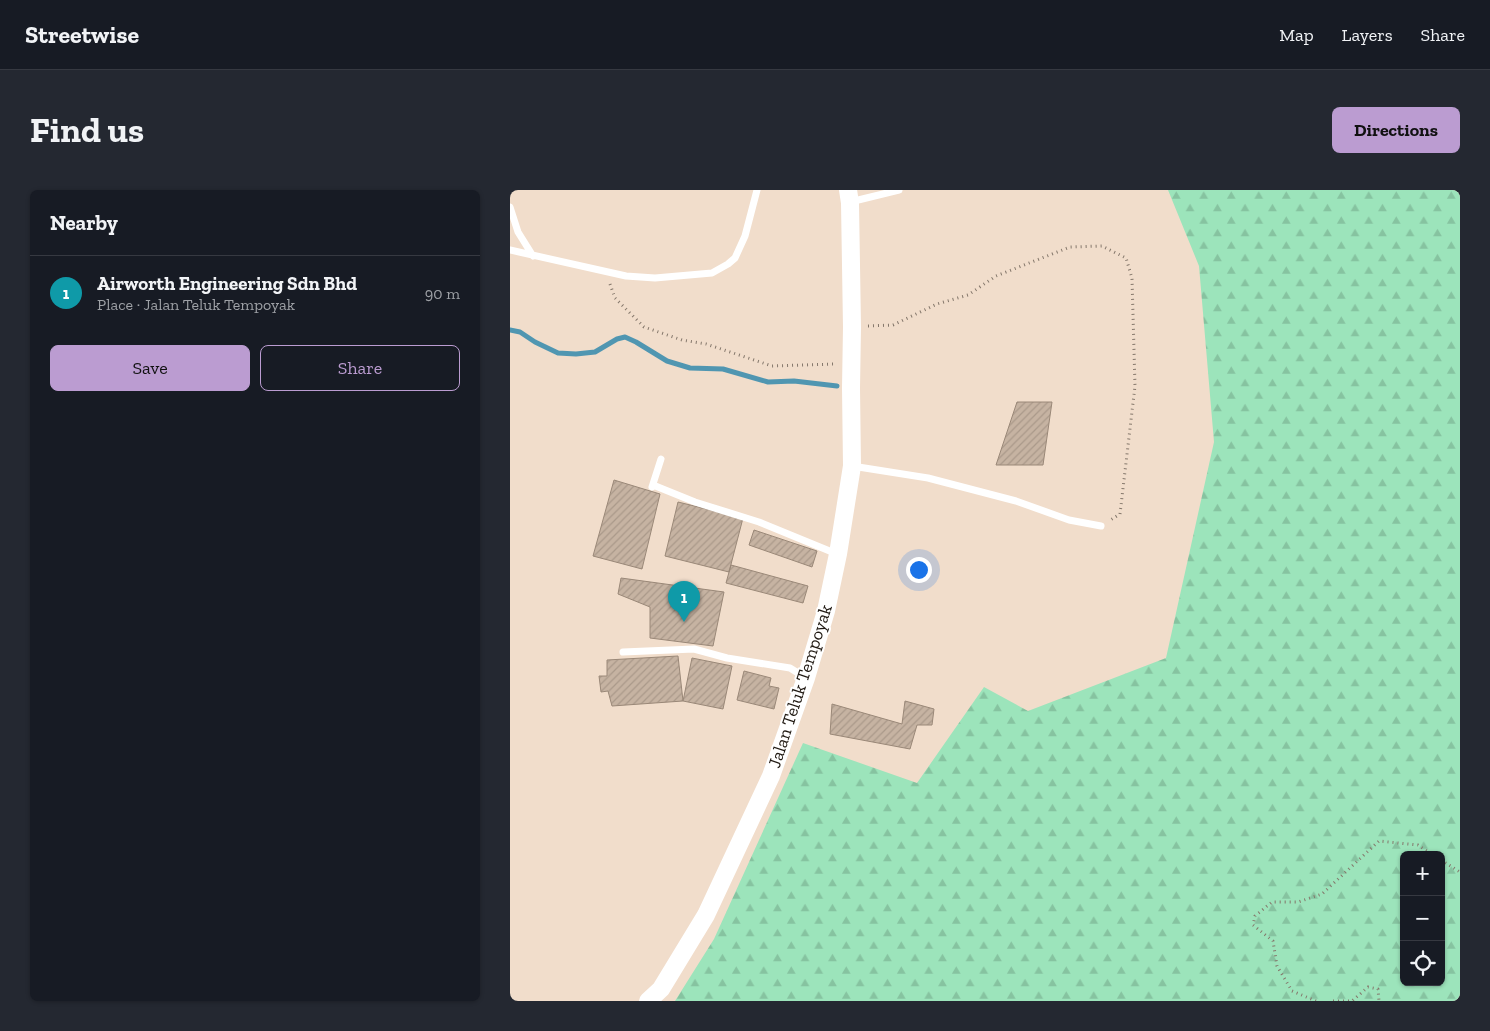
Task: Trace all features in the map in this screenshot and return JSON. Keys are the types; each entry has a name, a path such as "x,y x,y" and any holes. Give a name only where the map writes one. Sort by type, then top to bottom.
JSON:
{"street":[{"name":"Jalan Teluk Tempoyak","path":"648,1001 661,989 706,915 771,776 806,678 826,611 838,554 852,466 852,327 849,196"}],"lane":[{"path":"510,250 626,276 655,278 712,273 735,258 744,236 757,190"},
{"path":"849,196 899,190"},
{"path":"510,207 518,232 533,256"},
{"path":"661,459 652,487 759,522 838,554"},
{"path":"852,466 928,478 1016,501 1069,520 1101,526"},
{"path":"624,652 694,649 727,658 790,668 806,678"}],"path":[{"path":"852,327 893,325 937,304 968,295 996,276 1070,247 1102,246 1126,258 1132,278 1135,386 1120,514 1101,526"},
{"path":"605,272 615,298 644,327 682,340 706,344 772,366 851,363"},
{"path":"1316,1001 1292,991 1277,966 1273,941 1253,925 1255,916 1272,902 1298,902 1322,894 1379,841 1418,845 1427,851"},
{"path":"1445,863 1460,872"},
{"path":"1333,1001 1352,1001 1368,987 1378,989 1379,1001"}],"green space":[{"path":"1168,190 1460,190 1460,1001 675,1001 714,939 803,743 917,783 984,687 1028,711 1166,658 1214,442 1199,266"}],"building":[{"path":"1017,402 1052,402 1043,465 996,465"},
{"path":"614,480 660,494 642,569 593,556"},
{"path":"678,502 743,518 729,572 665,556"},
{"path":"754,530 817,551 812,567 749,545"},
{"path":"731,565 808,586 803,603 726,583"},
{"path":"621,578 724,592 713,646 650,638 650,607 618,594"},
{"path":"678,656 683,701 612,706 608,691 601,692 599,676 607,676 607,660"},
{"path":"692,658 732,666 723,709 683,701"},
{"path":"744,671 771,678 769,686 779,688 774,709 737,700"},
{"path":"905,701 934,709 932,725 917,725 910,749 830,734 832,704 902,724"}],"waterway":[{"path":"510,330 520,332 558,353 595,352 617,339 625,337 667,361 690,368 723,369 768,382 794,381 837,386"}],"place":[{"name":"Airworth Engineering Sdn Bhd","path":"684,622"}]}
